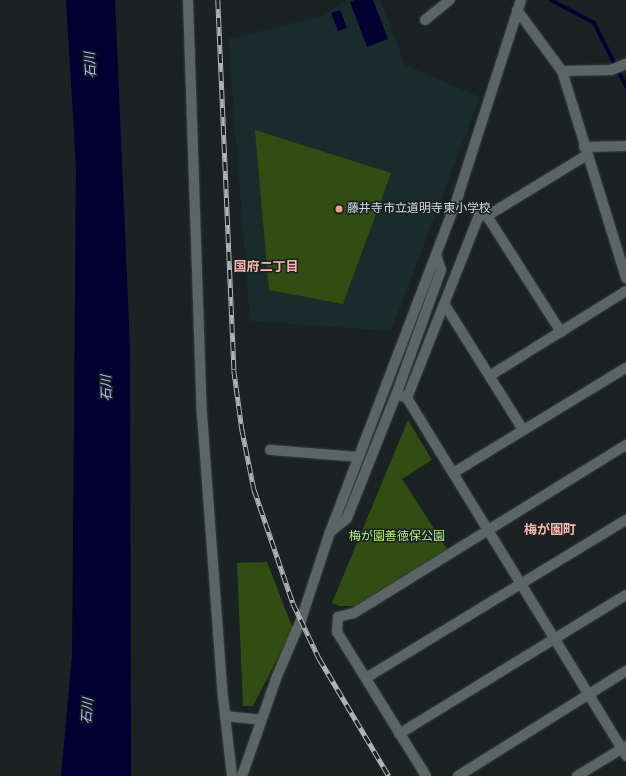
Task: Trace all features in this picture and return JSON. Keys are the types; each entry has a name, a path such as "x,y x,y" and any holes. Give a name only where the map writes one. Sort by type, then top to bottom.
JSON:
{"street":[{"path":"188,0 202,406 225,716 232,776"},
{"path":"425,20 450,0"},
{"path":"519,5 562,71 626,278"},
{"path":"242,776 277,676 301,620 330,532 436,255 461,197 519,5"},
{"path":"562,71 611,70 624,64"},
{"path":"407,398 445,305 479,215 487,216 586,151 626,146"},
{"path":"487,216 561,332"},
{"path":"330,532 347,518 396,395 440,270 436,255"},
{"path":"491,375 626,291"},
{"path":"445,305 491,375 523,430"},
{"path":"453,473 626,368"},
{"path":"396,395 407,398 554,639 624,750 577,776"},
{"path":"426,776 337,632 338,617 354,613 626,445"},
{"path":"270,450 359,457"},
{"path":"366,678 522,585 626,520"},
{"path":"399,734 626,595"},
{"path":"458,776 626,671"},
{"path":"225,716 261,720"}],"shaded area":[{"name":"藤井寺市立道明寺東小学校","path":"347,0 380,0 405,65 480,97 391,331 250,321 228,39 324,15"}],"green space":[{"path":"255,130 391,173 343,304 269,290"},
{"name":"梅が園善徳保公園","path":"408,420 432,460 402,479 447,549 355,606 339,606 332,603"},
{"path":"267,562 293,629 253,706 243,706 237,563"}],"water":[{"name":"石川","path":"66,0 115,0 130,347 131,776 61,776 72,655 76,168"},
{"path":"355,0 373,0 388,39 367,47 350,2"},
{"path":"340,10 347,28 338,31 331,13"}],"waterway":[{"path":"551,0 594,23 626,86"}],"railway":[{"path":"218,0 234,370 242,429 254,489 293,603 319,658 389,776"}],"place":[{"name":"藤井寺市立道明寺東小学校","path":"339,209"}],"district":[{"name":"国府二丁目","path":"266,267"},
{"name":"梅が園町","path":"550,530"}]}
